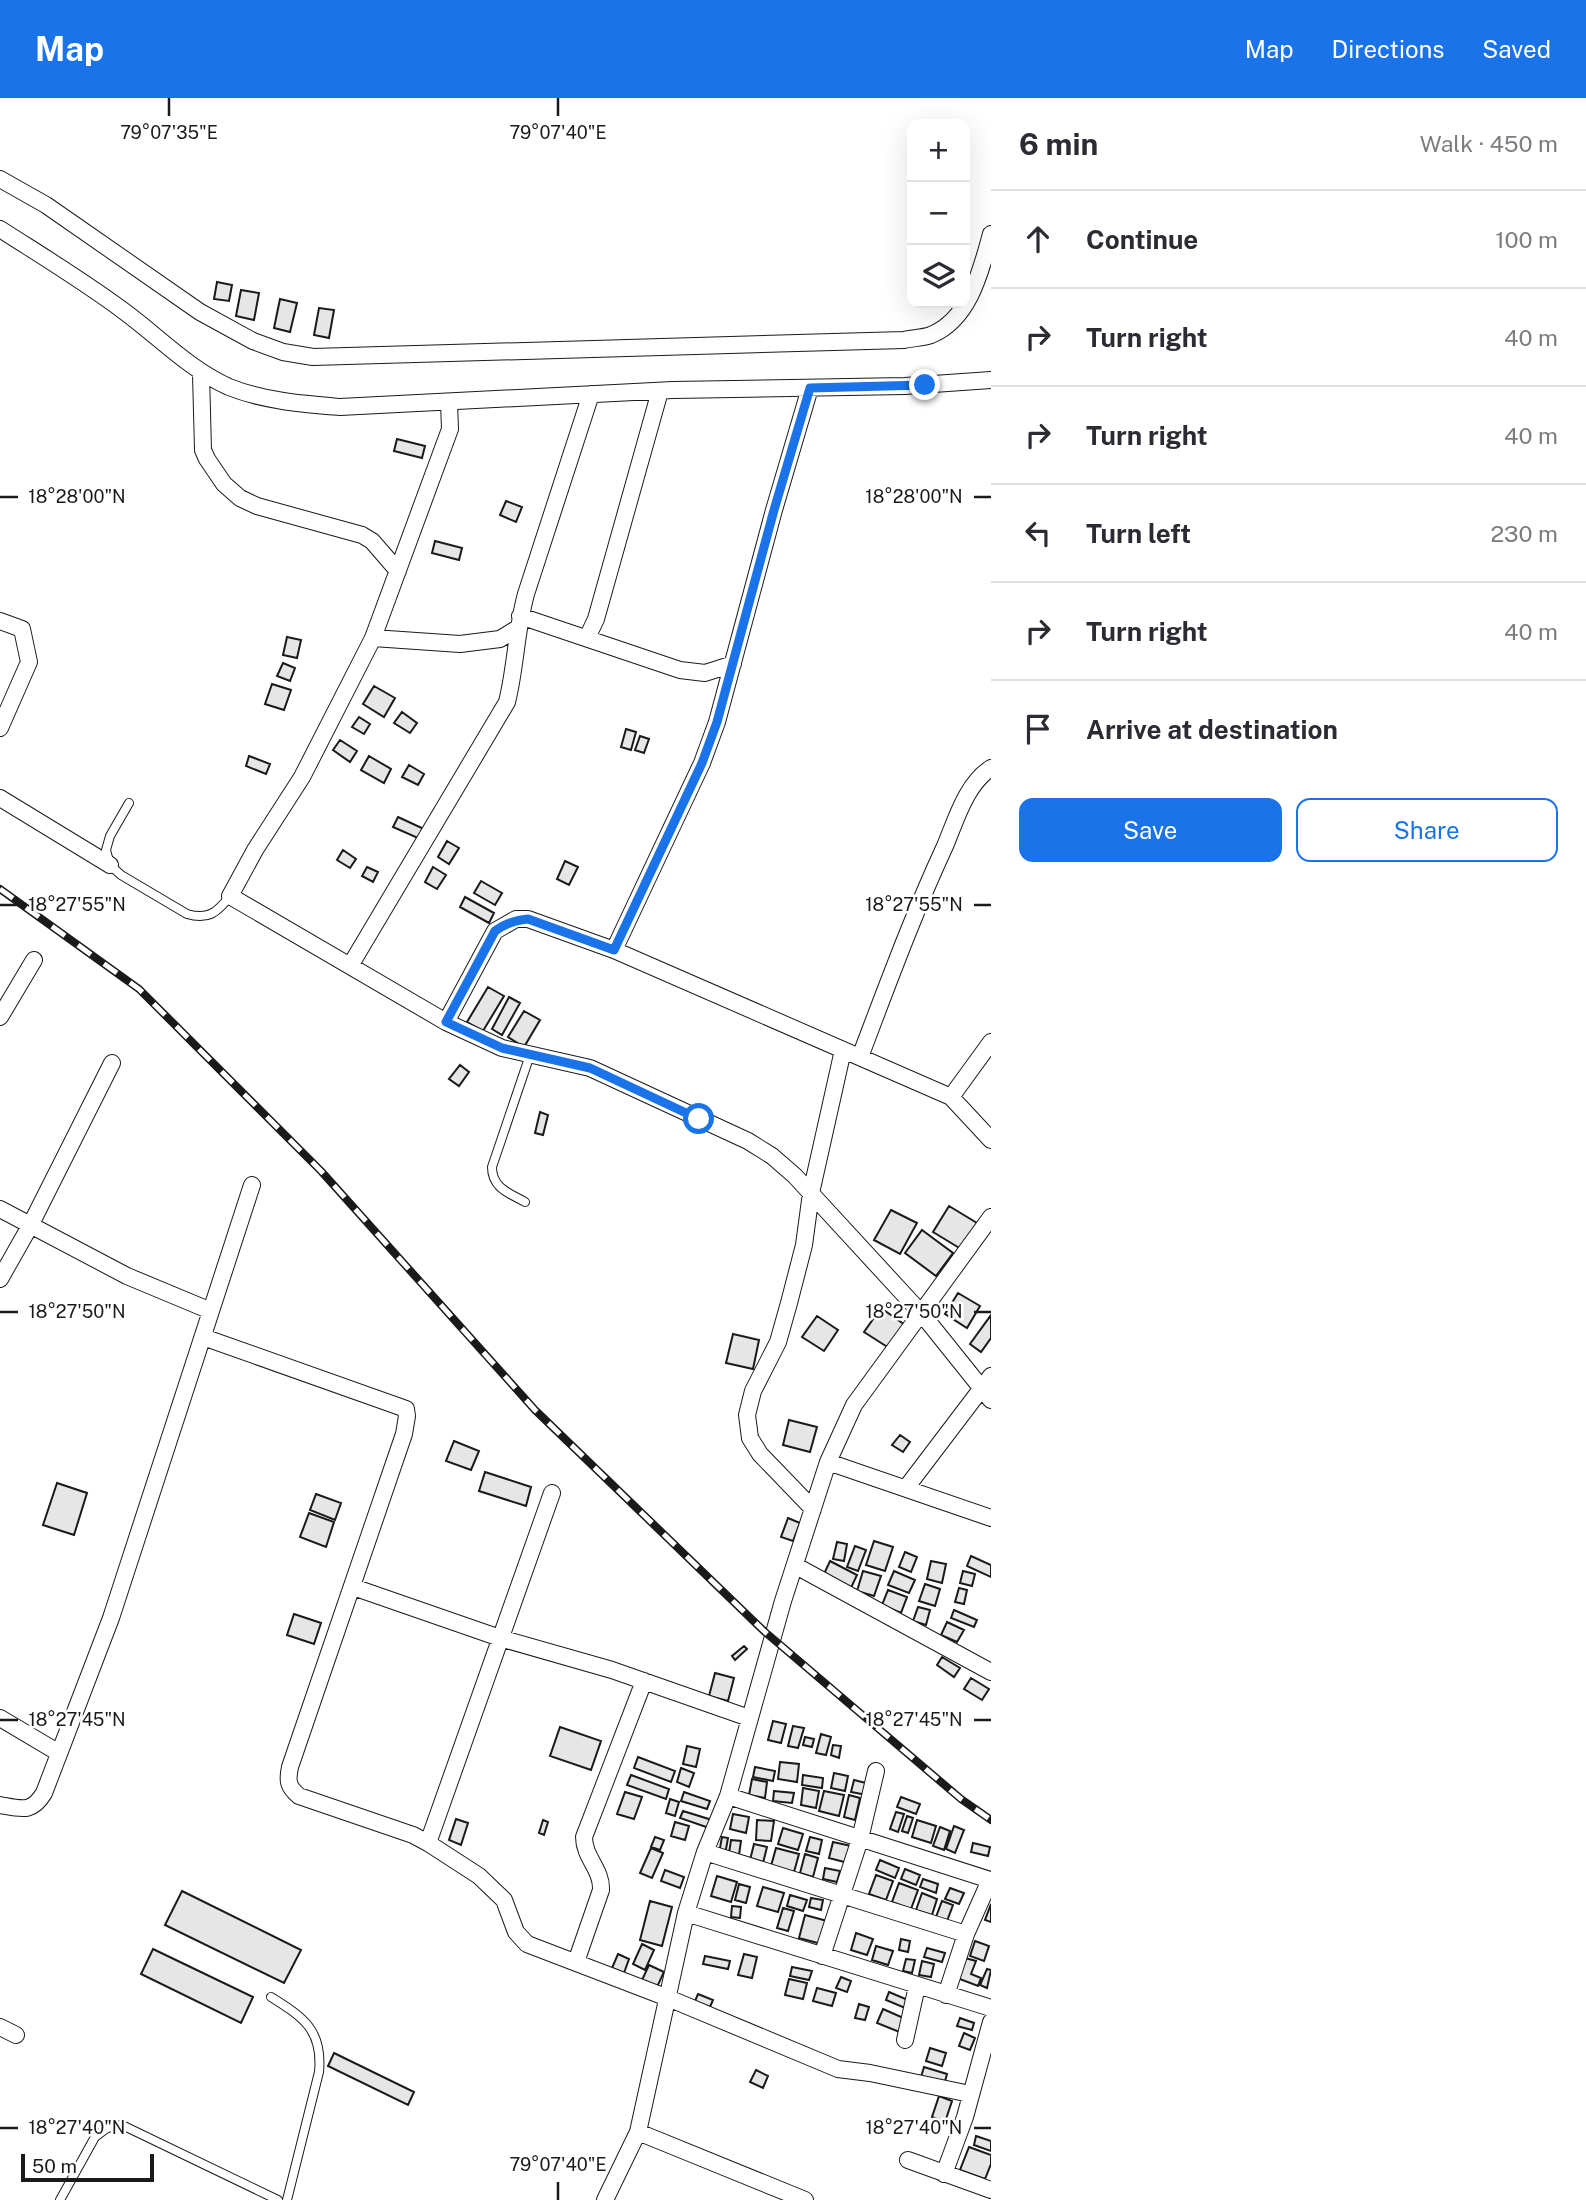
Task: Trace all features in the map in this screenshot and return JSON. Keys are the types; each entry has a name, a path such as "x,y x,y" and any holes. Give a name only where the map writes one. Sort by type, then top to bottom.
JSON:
{"street":[{"path":"0,179 46,205 200,313 253,341 282,352 313,356 904,340 929,336 947,327 969,299 991,234"},
{"path":"0,229 126,313 201,373 232,388 303,404 340,407 660,391 905,386 991,380"},
{"path":"201,373 203,450 232,493 257,506 362,535 372,541 398,571"},
{"path":"614,950 702,763 733,664 810,388"},
{"path":"587,638 596,620 660,391"},
{"path":"350,966 507,702 517,655 519,622 591,394"},
{"path":"449,402 450,429 373,638 302,777 255,850 230,896 446,1022 502,1048 590,1068 748,1141 772,1156 811,1193 988,1388 906,1488"},
{"path":"0,621 22,629 29,662 0,728"},
{"path":"373,638 460,644 500,639 519,622"},
{"path":"519,622 587,638 694,673 705,673 733,664"},
{"path":"860,1057 916,909 961,810 980,775 991,768"},
{"path":"0,797 110,865"},
{"path":"446,1022 495,931 509,922 528,919 614,950 951,1097 991,1140"},
{"path":"0,1017 34,960"},
{"path":"951,1097 991,1042"},
{"path":"813,1509 760,1454 750,1438 747,1415 753,1391 778,1342 804,1245 811,1193 843,1050"},
{"path":"0,1279 30,1226 112,1063"},
{"path":"0,1805 28,1808 37,1804 44,1793 111,1618 252,1185"},
{"path":"0,1209 127,1276 211,1311"},
{"path":"605,2200 638,2132 686,1913 705,1852 727,1796 783,1601 828,1462 854,1405 991,1217"},
{"path":"203,1337 406,1409 404,1434 288,1780 290,1789 299,1796 413,1835 479,1876 504,1900 516,1932 527,1944 668,1998 838,2069 862,2071 970,2094"},
{"path":"828,1462 991,1518"},
{"path":"428,1843 552,1493"},
{"path":"796,1566 991,1672"},
{"path":"352,1587 500,1638 644,1681 749,1718"},
{"path":"576,1962 601,1890 601,1879 584,1847 584,1837 644,1681"},
{"path":"0,1718 59,1753"},
{"path":"822,1956 860,1839 876,1771"},
{"path":"727,1796 990,1880 966,1934 946,1995"},
{"path":"705,1852 966,1934"},
{"path":"686,1913 991,2008"},
{"path":"905,2039 917,1986"},
{"path":"944,2174 965,2117 991,2022"},
{"path":"0,2027 16,2035"},
{"path":"638,2132 805,2200"},
{"path":"908,2160 991,2190"}],"lane":[{"path":"129,803 110,836 106,850 110,865 132,882 197,917 207,917 219,910 230,896"},
{"path":"525,1202 498,1187 492,1176 492,1167 530,1055"},
{"path":"271,1997 301,2016 317,2039 321,2054 320,2071 286,2200"},
{"path":"60,2200 95,2137 107,2128 122,2125 278,2200"}],"building":[{"path":"217,282 232,285 229,301 214,299"},
{"path":"241,290 259,293 254,320 236,316"},
{"path":"280,299 297,303 290,332 274,328"},
{"path":"319,308 334,310 329,338 314,335"},
{"path":"397,439 425,446 422,458 394,451"},
{"path":"506,501 522,507 516,522 500,515"},
{"path":"435,541 462,548 459,560 432,553"},
{"path":"287,637 301,640 297,658 283,655"},
{"path":"283,663 295,668 290,681 277,676"},
{"path":"272,684 291,690 284,710 265,704"},
{"path":"374,686 395,698 384,717 363,704"},
{"path":"402,712 417,723 410,733 394,723"},
{"path":"359,717 370,724 364,734 352,727"},
{"path":"626,729 636,732 631,750 621,747"},
{"path":"640,736 649,739 644,753 635,750"},
{"path":"340,740 357,751 350,762 333,750"},
{"path":"249,756 270,764 266,774 246,766"},
{"path":"369,756 391,769 384,783 361,770"},
{"path":"409,765 424,774 418,785 402,777"},
{"path":"398,817 424,829 420,839 393,827"},
{"path":"447,841 459,848 449,864 438,857"},
{"path":"343,850 356,859 350,868 337,860"},
{"path":"565,861 578,867 569,885 557,879"},
{"path":"367,867 378,872 373,882 362,876"},
{"path":"433,867 446,875 437,889 425,882"},
{"path":"481,881 502,893 495,905 474,893"},
{"path":"465,897 494,913 489,923 460,907"},
{"path":"488,987 504,996 483,1031 467,1022"},
{"path":"509,997 520,1003 502,1035 492,1029"},
{"path":"524,1011 540,1020 524,1047 508,1037"},
{"path":"460,1065 469,1072 459,1086 449,1079"},
{"path":"540,1112 548,1115 543,1135 535,1133"},
{"path":"949,1206 977,1223 961,1249 933,1232"},
{"path":"891,1210 917,1223 900,1254 874,1240"},
{"path":"922,1230 953,1253 936,1276 905,1253"},
{"path":"958,1293 980,1306 967,1328 945,1314"},
{"path":"881,1308 905,1325 889,1348 864,1332"},
{"path":"991,1315 991,1338 981,1352 970,1344"},
{"path":"817,1316 838,1330 824,1351 802,1337"},
{"path":"733,1334 759,1340 753,1369 726,1363"},
{"path":"789,1420 817,1427 810,1452 783,1445"},
{"path":"900,1435 910,1442 903,1452 892,1445"},
{"path":"454,1441 479,1451 471,1470 446,1461"},
{"path":"485,1472 531,1487 526,1506 479,1491"},
{"path":"57,1483 87,1493 74,1535 43,1525"},
{"path":"316,1494 341,1503 335,1520 310,1510"},
{"path":"309,1513 334,1522 326,1547 300,1537"},
{"path":"788,1518 800,1523 793,1541 781,1537"},
{"path":"874,1541 893,1547 885,1571 866,1565"},
{"path":"837,1542 847,1544 844,1561 833,1559"},
{"path":"855,1546 866,1550 858,1571 847,1567"},
{"path":"905,1552 917,1557 911,1572 899,1567"},
{"path":"971,1556 991,1565 991,1577 967,1566"},
{"path":"830,1561 857,1575 850,1590 823,1576"},
{"path":"931,1561 946,1564 942,1583 927,1579"},
{"path":"863,1571 881,1576 874,1596 857,1591"},
{"path":"894,1571 915,1580 909,1593 888,1585"},
{"path":"963,1571 975,1574 972,1586 960,1583"},
{"path":"925,1584 940,1589 935,1606 919,1601"},
{"path":"959,1588 967,1590 964,1604 955,1602"},
{"path":"888,1590 907,1597 901,1613 882,1605"},
{"path":"918,1607 930,1610 926,1625 913,1621"},
{"path":"954,1610 977,1620 974,1627 951,1618"},
{"path":"294,1614 321,1623 314,1644 287,1635"},
{"path":"947,1622 964,1630 957,1642 941,1635"},
{"path":"744,1646 747,1649 735,1660 732,1656"},
{"path":"942,1657 960,1668 954,1677 937,1665"},
{"path":"715,1673 734,1678 728,1701 709,1696"},
{"path":"971,1678 989,1689 982,1700 964,1689"},
{"path":"773,1721 786,1724 781,1743 768,1740"},
{"path":"793,1726 804,1728 798,1748 788,1746"},
{"path":"560,1727 601,1741 591,1770 550,1756"},
{"path":"821,1734 831,1737 826,1755 816,1753"},
{"path":"805,1737 814,1739 812,1747 803,1745"},
{"path":"833,1745 841,1746 839,1758 831,1755"},
{"path":"687,1746 700,1749 696,1767 683,1764"},
{"path":"638,1757 675,1771 671,1782 634,1768"},
{"path":"780,1762 799,1764 797,1782 778,1779"},
{"path":"755,1767 775,1771 773,1781 753,1777"},
{"path":"681,1768 694,1773 689,1787 677,1782"},
{"path":"834,1773 848,1776 845,1791 831,1788"},
{"path":"631,1775 669,1789 666,1799 627,1785"},
{"path":"803,1775 823,1778 822,1788 802,1785"},
{"path":"752,1779 767,1782 765,1798 749,1795"},
{"path":"854,1780 870,1784 867,1795 851,1792"},
{"path":"803,1788 819,1791 816,1808 801,1805"},
{"path":"774,1791 794,1793 792,1803 773,1801"},
{"path":"824,1791 844,1795 839,1816 819,1811"},
{"path":"625,1792 642,1797 634,1819 617,1814"},
{"path":"684,1792 710,1801 707,1809 681,1801"},
{"path":"849,1795 860,1798 855,1820 844,1817"},
{"path":"901,1797 920,1804 916,1814 897,1807"},
{"path":"670,1799 679,1802 675,1816 666,1813"},
{"path":"683,1811 712,1820 709,1828 680,1818"},
{"path":"896,1812 904,1814 898,1832 890,1829"},
{"path":"733,1814 749,1817 746,1833 730,1829"},
{"path":"907,1816 913,1818 908,1833 902,1831"},
{"path":"456,1819 468,1823 461,1845 449,1840"},
{"path":"543,1820 548,1822 544,1835 539,1833"},
{"path":"757,1820 774,1821 771,1841 756,1840"},
{"path":"917,1820 936,1826 931,1843 912,1837"},
{"path":"675,1822 689,1826 685,1840 671,1836"},
{"path":"954,1826 964,1830 955,1853 946,1849"},
{"path":"940,1827 950,1831 944,1850 933,1846"},
{"path":"783,1828 803,1834 798,1850 778,1844"},
{"path":"655,1837 664,1840 660,1850 651,1847"},
{"path":"722,1837 728,1838 725,1855 719,1853"},
{"path":"810,1837 822,1840 819,1854 806,1851"},
{"path":"731,1840 741,1841 739,1855 729,1853"},
{"path":"833,1842 856,1847 852,1864 829,1858"},
{"path":"973,1843 990,1847 988,1856 971,1852"},
{"path":"754,1844 767,1847 763,1863 750,1860"},
{"path":"651,1848 663,1853 652,1878 640,1873"},
{"path":"776,1848 799,1854 794,1872 771,1866"},
{"path":"805,1854 818,1858 813,1877 800,1873"},
{"path":"880,1860 899,1868 895,1878 876,1870"},
{"path":"825,1868 840,1871 837,1882 823,1879"},
{"path":"905,1869 920,1875 916,1885 901,1879"},
{"path":"665,1870 684,1877 680,1888 661,1881"},
{"path":"876,1875 893,1881 886,1900 869,1894"},
{"path":"717,1876 737,1882 731,1902 711,1896"},
{"path":"923,1879 938,1884 936,1893 920,1887"},
{"path":"899,1883 918,1890 911,1909 892,1902"},
{"path":"739,1884 750,1887 746,1903 735,1900"},
{"path":"763,1887 784,1893 778,1912 757,1906"},
{"path":"950,1888 964,1893 959,1904 945,1899"},
{"path":"182,1891 301,1950 284,1983 165,1925"},
{"path":"922,1893 937,1899 932,1915 916,1910"},
{"path":"790,1895 807,1900 803,1911 787,1906"},
{"path":"811,1898 823,1900 821,1910 809,1907"},
{"path":"650,1901 672,1907 662,1946 640,1940"},
{"path":"942,1901 953,1905 947,1921 936,1917"},
{"path":"991,1904 991,1922 985,1920"},
{"path":"732,1906 741,1907 740,1918 731,1917"},
{"path":"783,1908 794,1911 788,1931 777,1928"},
{"path":"805,1915 831,1922 825,1945 799,1938"},
{"path":"856,1933 873,1939 867,1955 851,1950"},
{"path":"901,1939 910,1941 908,1952 899,1950"},
{"path":"975,1941 989,1946 984,1961 970,1956"},
{"path":"642,1944 654,1950 645,1970 633,1964"},
{"path":"876,1946 893,1951 888,1965 872,1960"},
{"path":"927,1948 945,1953 942,1962 924,1957"},
{"path":"153,1949 253,1997 241,2023 141,1974"},
{"path":"618,1954 629,1959 624,1973 612,1968"},
{"path":"744,1954 757,1957 752,1978 738,1975"},
{"path":"705,1956 730,1961 728,1969 703,1964"},
{"path":"965,1958 976,1961 971,1974 981,1978 978,1986 957,1978"},
{"path":"906,1959 915,1960 912,1973 903,1971"},
{"path":"922,1961 934,1964 931,1977 919,1975"},
{"path":"649,1965 664,1972 657,1987 642,1980"},
{"path":"792,1967 812,1971 809,1980 790,1976"},
{"path":"987,1969 991,1970 987,1988 980,1985"},
{"path":"841,1977 851,1981 847,1992 836,1988"},
{"path":"789,1979 807,1983 803,1999 785,1995"},
{"path":"817,1988 836,1993 832,2006 813,2001"},
{"path":"889,1992 908,2000 905,2008 886,2000"},
{"path":"698,1994 713,2000 710,2007 695,2001"},
{"path":"859,2004 869,2007 865,2020 855,2018"},
{"path":"883,2009 908,2020 902,2033 877,2023"},
{"path":"960,2018 974,2023 972,2030 957,2026"},
{"path":"964,2033 975,2038 970,2050 959,2046"},
{"path":"930,2048 946,2053 942,2066 926,2061"},
{"path":"334,2053 414,2092 408,2105 328,2066"},
{"path":"924,2067 947,2074 944,2085 921,2077"},
{"path":"756,2070 768,2076 763,2088 750,2082"},
{"path":"939,2096 952,2101 945,2122 932,2117"},
{"path":"976,2136 991,2141 991,2151 974,2145"},
{"path":"969,2147 991,2155 991,2164 985,2179 960,2170"}],"railway":[{"path":"0,889 139,989 321,1171 535,1410 765,1632 961,1799 991,1820"}],"route":[{"path":"699,1119 590,1068 502,1048 446,1022 495,931 516,919 528,919 614,950 702,763 717,722 810,388 925,385"}]}
